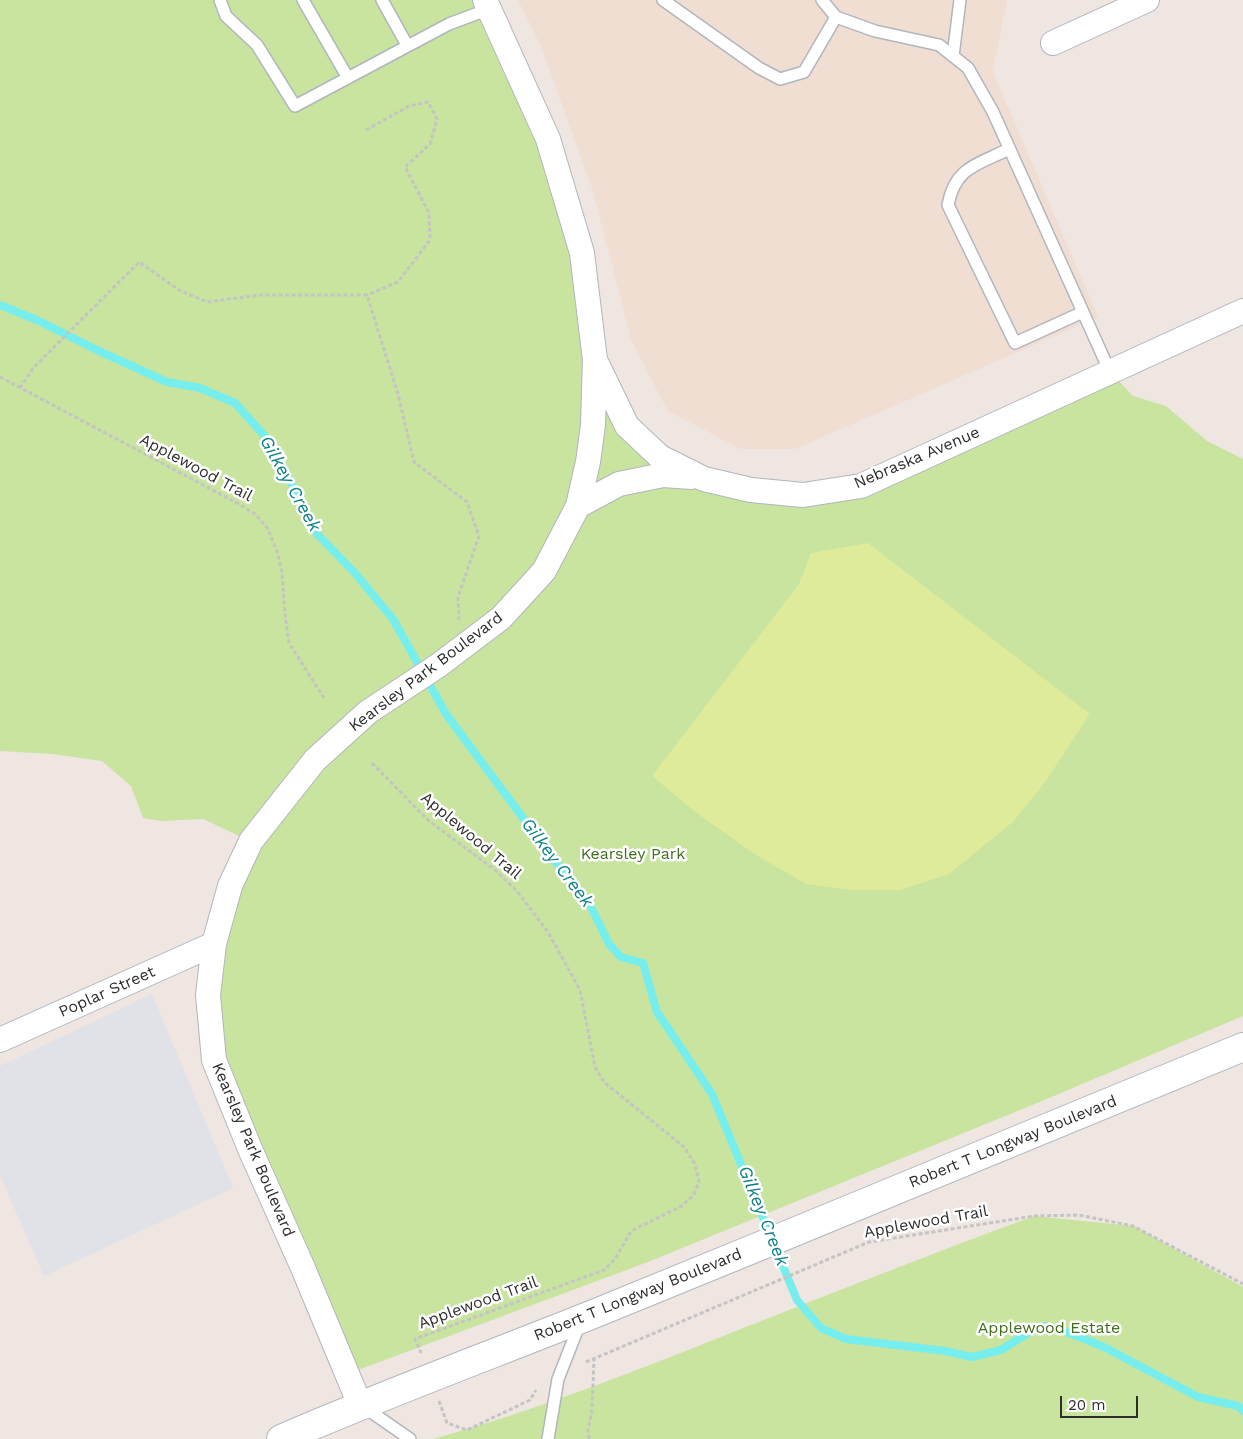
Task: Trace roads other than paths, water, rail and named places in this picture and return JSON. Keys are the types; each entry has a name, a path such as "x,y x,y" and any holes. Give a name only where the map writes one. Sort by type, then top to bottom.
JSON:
{"street":[{"path":"1053,42 1147,0"},
{"name":"Kearsley Park Boulevard","path":"360,1405 303,1268 250,1149 214,1060 208,995 214,944 230,886 251,841 315,760 368,712 439,665 501,618 544,571 578,506 588,462 593,425 595,360 582,253 548,139 487,5"},
{"name":"Nebraska Avenue","path":"595,360 627,426 660,457 704,478 750,490 803,495 861,486 1243,311"},
{"path":"578,506 619,484 663,475 704,478"},
{"name":"Poplar Street","path":"0,1040 214,944"},
{"name":"Robert T Longway Boulevard","path":"296,1436 360,1405 582,1319 1243,1047"}],"lane":[{"path":"220,0 226,16 257,45 295,106 407,45 487,5"},
{"path":"304,0 348,78"},
{"path":"382,0 407,45"},
{"path":"663,0 759,68 780,79 804,72 836,17"},
{"path":"822,0 836,17 874,31 939,45 968,68 993,112 1110,372"},
{"path":"953,56 960,0"},
{"path":"1009,149 966,170 956,181 950,193 948,205 1015,343 1083,312"},
{"path":"548,1439 561,1371 582,1319"},
{"path":"360,1405 410,1439"}],"waterway":[{"name":"Gilkey Creek","path":"0,305 39,321 167,382 200,388 235,403 271,443 317,534 354,572 393,619 446,714 563,872 588,901 609,944 621,957 643,963 657,1012 712,1094 797,1300 821,1328 846,1339 945,1351 972,1357 1001,1350 1043,1326 1059,1329 1104,1347 1198,1397 1238,1406 1243,1411"}],"park label":[{"name":"Kearsley Park","path":"633,854"},
{"name":"Applewood Estate","path":"1049,1328"}]}
